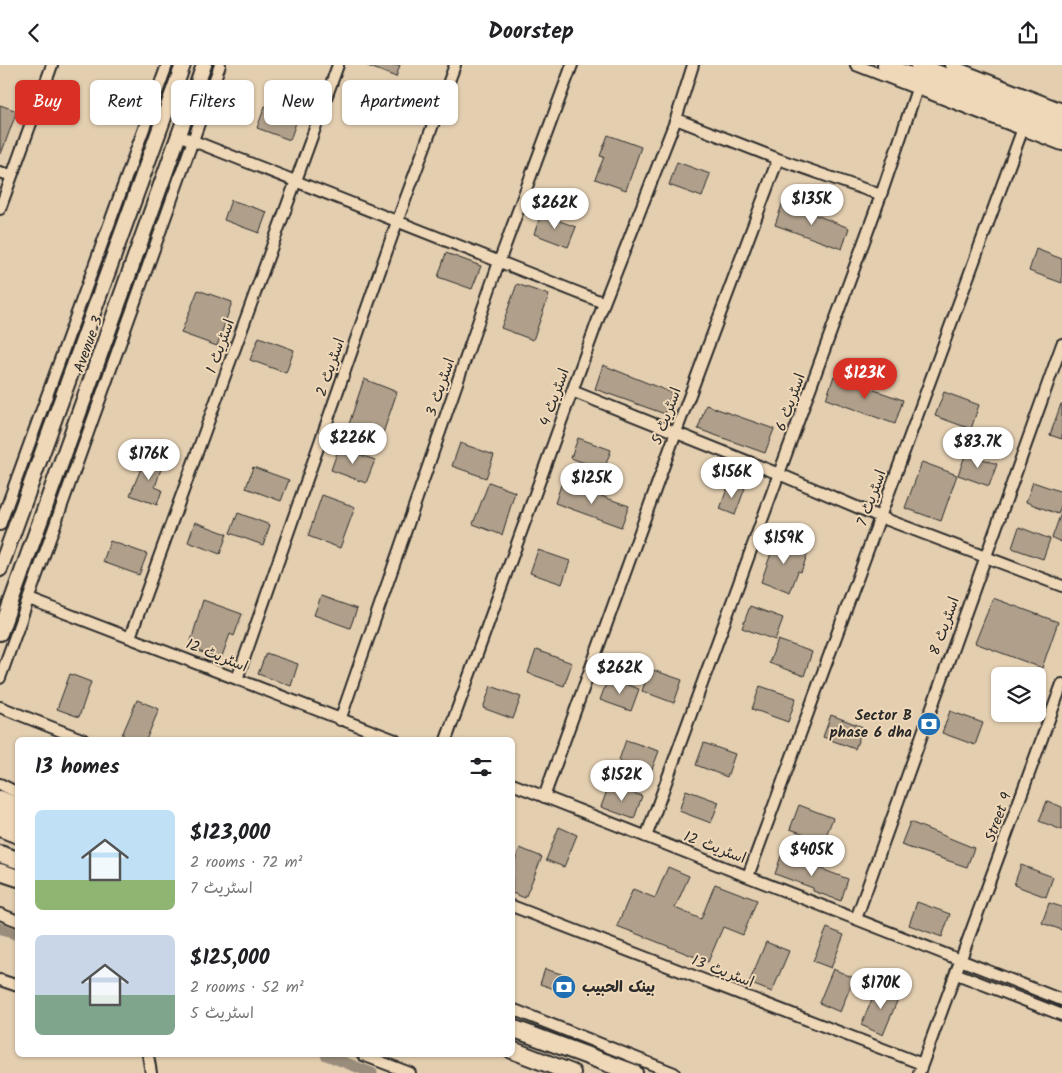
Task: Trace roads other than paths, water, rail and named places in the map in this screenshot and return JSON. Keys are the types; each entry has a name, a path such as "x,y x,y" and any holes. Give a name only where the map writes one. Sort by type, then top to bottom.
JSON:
{"main road":[{"name":"Avenue 3","path":"0,569 183,65"},
{"name":"Avenue 3","path":"0,633 186,138 204,65"},
{"path":"885,65 1062,133"},
{"path":"918,65 1062,120"},
{"path":"0,799 15,806"},
{"path":"0,813 15,820"},
{"path":"0,828 15,834"},
{"path":"0,854 15,859"},
{"path":"0,872 15,877"},
{"path":"515,1029 634,1073"},
{"path":"515,1051 572,1073"}],"street":[{"path":"0,209 52,65"},
{"path":"0,525 167,65"},
{"path":"0,678 2,662 28,599 186,138 220,65"},
{"name":"اسٹریٹ 1","path":"130,637 338,65"},
{"name":"اسٹریٹ 2","path":"237,679 454,65"},
{"name":"اسٹریٹ 3","path":"340,720 499,262 572,65"},
{"name":"اسٹریٹ 4","path":"447,737 604,303 676,119 693,65"},
{"path":"856,65 1062,145"},
{"path":"950,65 1062,109"},
{"name":"اسٹریٹ 6","path":"646,837 881,195 917,89"},
{"path":"676,119 778,159 881,195"},
{"name":"اسٹریٹ 7","path":"748,876 1022,131"},
{"path":"186,138 604,303"},
{"name":"اسٹریٹ 5","path":"544,797 676,432 778,159"},
{"path":"0,171 12,176"},
{"name":"اسٹریٹ 8","path":"856,919 1062,343"},
{"path":"572,391 779,474 880,517 1062,586"},
{"name":"اسٹریٹ 12","path":"28,599 387,737"},
{"name":"Street 9","path":"921,1069 1062,684"},
{"path":"0,707 76,737"},
{"path":"0,784 15,792"},
{"name":"اسٹریٹ 12","path":"515,786 1062,1000"},
{"name":"اسٹریٹ 13","path":"515,907 921,1069"},
{"path":"0,914 15,920"},
{"path":"956,974 1062,1015"},
{"path":"0,980 15,985"},
{"path":"515,1010 674,1073"},
{"path":"148,1057 151,1073"},
{"path":"368,1057 410,1073"}],"waterway":[{"path":"0,928 15,934"},
{"path":"331,1057 372,1073"}],"place":[{"name":"Sector B phase 6 dha","path":"929,724"},
{"name":"بينک الحبيب","path":"564,987"}]}
